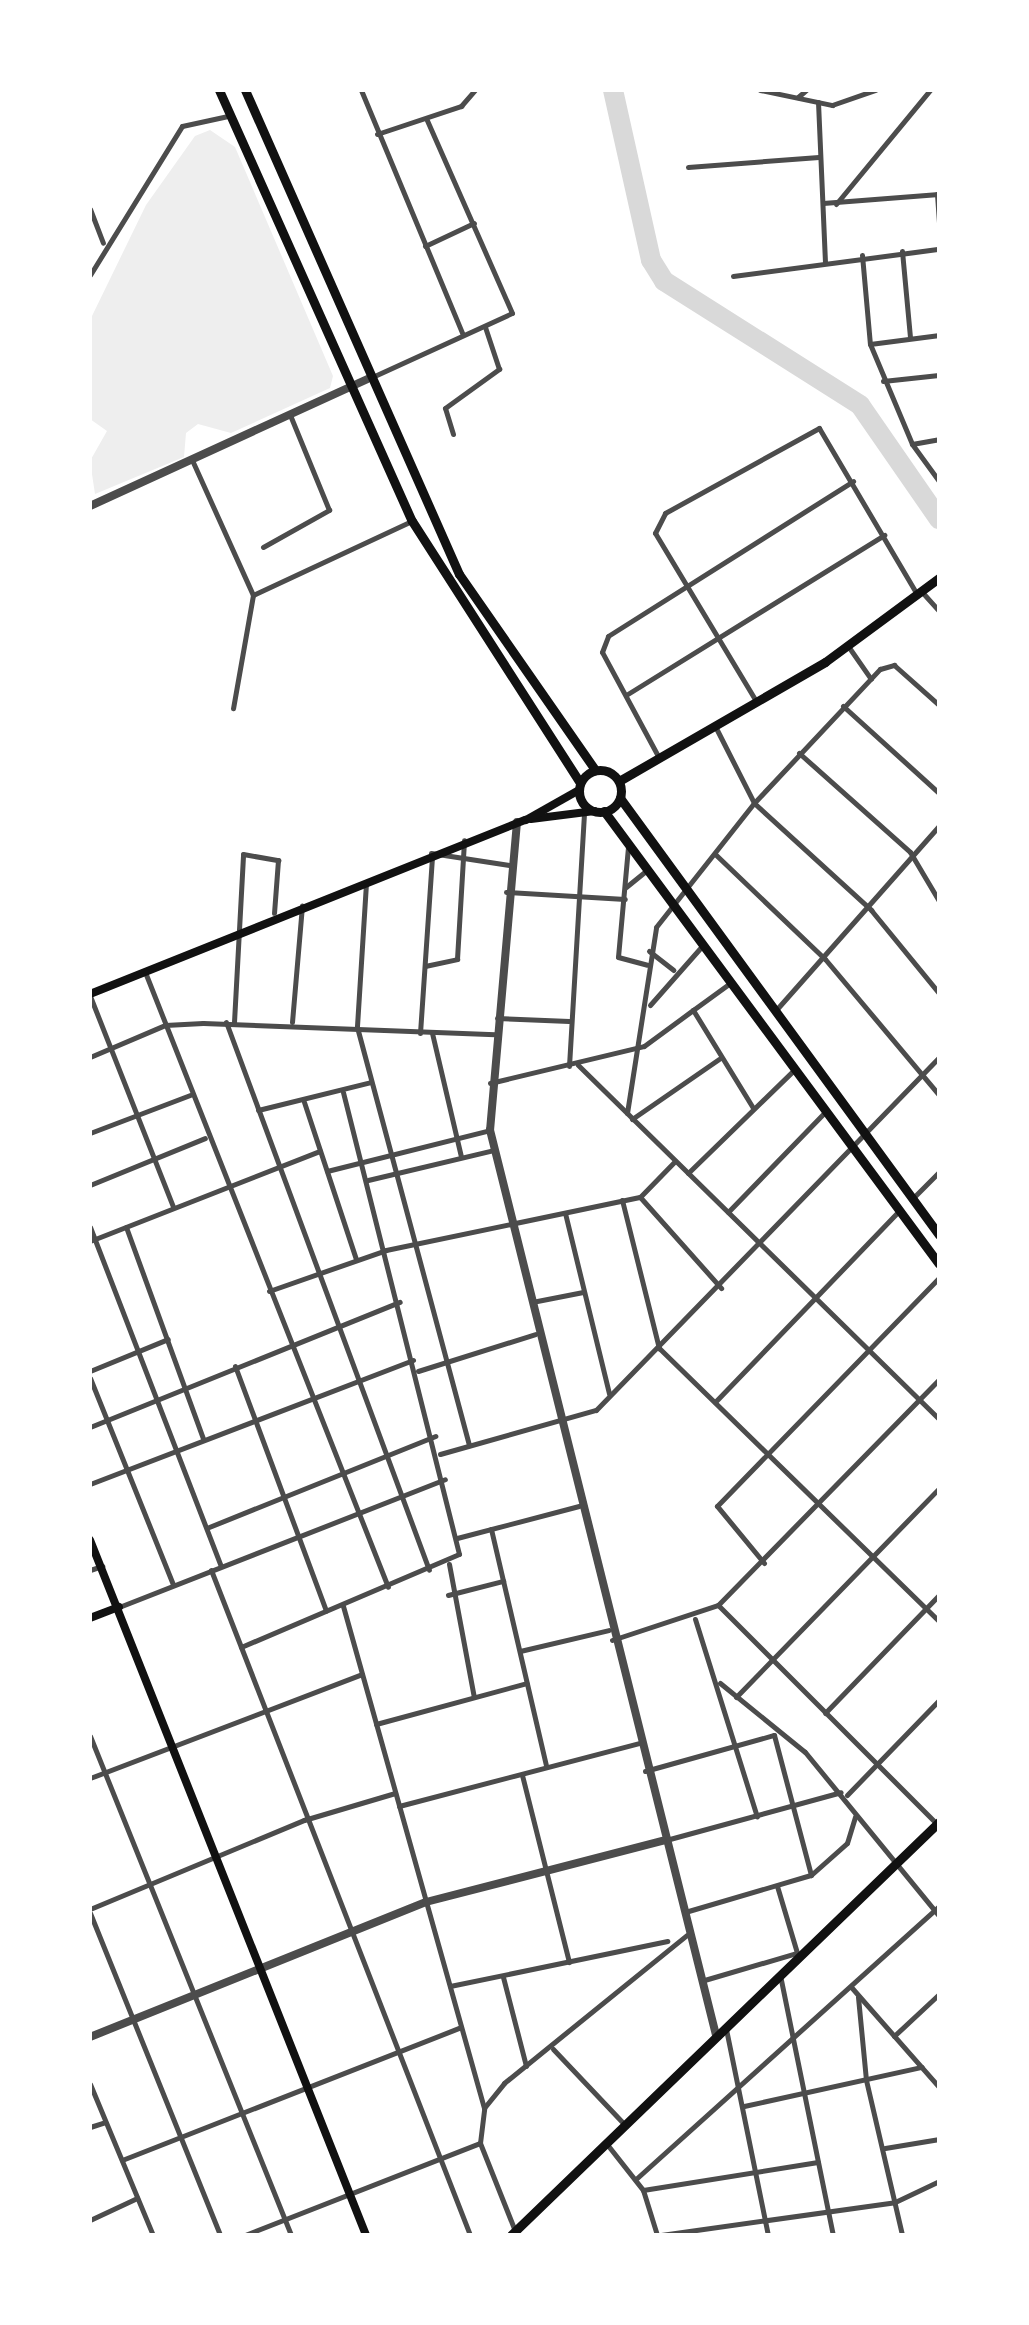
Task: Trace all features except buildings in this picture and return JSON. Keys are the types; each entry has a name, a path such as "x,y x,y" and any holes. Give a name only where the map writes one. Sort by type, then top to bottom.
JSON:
{"main road":[{"path":"219,90 318,322 412,521 594,812 628,840 939,1264"},
{"path":"244,90 339,316 459,574 595,770 619,781"},
{"path":"318,322 339,316"},
{"path":"619,781 758,704 848,646 939,578"},
{"path":"522,821 579,787 595,770"},
{"path":"619,781 620,798 686,892 939,1235"},
{"path":"90,995 235,930 464,840 522,821 594,812 620,798"},
{"path":"90,1540 366,2235"},
{"path":"90,1618 119,1607"},
{"path":"513,2233 938,1823"}],"street":[{"path":"361,90 463,335"},
{"path":"377,134 427,120 475,90"},
{"path":"760,90 844,104 875,90"},
{"path":"798,97 806,90"},
{"path":"836,204 928,91"},
{"path":"818,102 825,264"},
{"path":"90,275 103,243 182,126 228,116"},
{"path":"90,506 486,327 512,310 427,120"},
{"path":"688,168 820,157"},
{"path":"822,204 938,194 939,223"},
{"path":"90,209 103,243"},
{"path":"425,246 474,223"},
{"path":"734,276 862,255 939,248"},
{"path":"902,252 910,338"},
{"path":"862,255 870,344 912,444 939,481"},
{"path":"453,434 446,408 498,369 486,327"},
{"path":"870,344 939,335"},
{"path":"883,381 939,375"},
{"path":"263,546 330,510 290,416"},
{"path":"758,704 655,533 658,518 794,435 819,428 884,535 939,611"},
{"path":"912,444 939,440"},
{"path":"192,460 253,595 233,708"},
{"path":"658,756 603,643 684,582 853,481"},
{"path":"253,595 412,521"},
{"path":"626,695 884,535"},
{"path":"848,646 871,679"},
{"path":"630,1116 650,1004 649,951 686,892 754,803 844,706 891,664 939,704"},
{"path":"844,706 939,792"},
{"path":"716,728 754,803 870,910 939,993"},
{"path":"800,753 910,852 939,899"},
{"path":"568,1066 579,895 594,812"},
{"path":"522,821 508,865 490,1082 490,1130 610,1635 716,2035"},
{"path":"774,1012 870,910 910,852 939,826"},
{"path":"425,966 456,964 464,840"},
{"path":"628,840 619,961 647,965"},
{"path":"274,914 278,860 243,854 230,1022 258,1110 360,1374 429,1570"},
{"path":"715,854 825,960 939,1095"},
{"path":"420,1033 431,856 508,865"},
{"path":"626,887 648,869"},
{"path":"366,880 358,1027 422,1243 469,1445"},
{"path":"506,892 625,899"},
{"path":"292,1022 302,905"},
{"path":"650,1004 673,970 704,944"},
{"path":"649,951 673,970"},
{"path":"144,970 205,1138 388,1587"},
{"path":"490,1082 578,1065 644,1046 732,982"},
{"path":"90,995 108,1050 172,1207"},
{"path":"692,1010 753,1108"},
{"path":"496,1018 569,1021"},
{"path":"90,1057 165,1025 292,1022 432,1034 495,1034"},
{"path":"432,1034 461,1158"},
{"path":"440,1454 588,1416 764,1248 939,1058"},
{"path":"630,1116 720,1060"},
{"path":"578,1065 939,1419"},
{"path":"688,1173 797,1068"},
{"path":"258,1110 304,1102 372,1082"},
{"path":"342,1092 440,1454 457,1538 449,1564 448,1595 474,1697"},
{"path":"90,1133 190,1095"},
{"path":"304,1102 356,1258"},
{"path":"728,1212 827,1110"},
{"path":"327,1171 490,1130"},
{"path":"90,1185 205,1138"},
{"path":"368,1180 494,1150"},
{"path":"93,1240 320,1151"},
{"path":"269,1290 386,1250 640,1197 676,1161"},
{"path":"911,1200 939,1172"},
{"path":"640,1197 722,1288"},
{"path":"622,1200 660,1348 939,1621"},
{"path":"714,1403 900,1210"},
{"path":"565,1212 610,1394"},
{"path":"90,1228 175,1449 209,1526 220,1566"},
{"path":"126,1228 187,1385 202,1438"},
{"path":"764,1563 715,1510 939,1278"},
{"path":"530,1302 583,1292"},
{"path":"90,1428 187,1385 400,1302"},
{"path":"418,1371 536,1334"},
{"path":"168,1339 90,1374 125,1472 173,1584"},
{"path":"90,1484 360,1374 413,1360"},
{"path":"235,1366 251,1419 284,1495 326,1611"},
{"path":"520,1651 695,1619 718,1605 822,1505 939,1379"},
{"path":"209,1526 388,1450 435,1436"},
{"path":"119,1607 298,1532 445,1479"},
{"path":"736,1698 939,1488"},
{"path":"457,1538 579,1506"},
{"path":"491,1530 546,1766"},
{"path":"241,1648 449,1564"},
{"path":"90,1570 102,1566"},
{"path":"211,1570 304,1820 354,1934 470,2235"},
{"path":"448,1595 503,1581"},
{"path":"825,1713 939,1595"},
{"path":"343,1605 484,2108 480,2143 513,2233"},
{"path":"718,1605 938,1823"},
{"path":"695,1619 720,1683 757,1817"},
{"path":"90,1778 362,1674"},
{"path":"376,1724 527,1683"},
{"path":"636,2178 937,1911 893,1865 855,1816 844,1794 805,1752 774,1735 720,1683"},
{"path":"90,2037 426,1902 844,1794 878,1766 939,1700"},
{"path":"646,1771 774,1735"},
{"path":"774,1735 811,1875"},
{"path":"90,1736 238,2114 291,2235"},
{"path":"399,1806 638,1743"},
{"path":"521,1774 568,1962"},
{"path":"220,2235 90,1911 216,1854 304,1820 396,1793"},
{"path":"682,1913 811,1875 847,1843 855,1816"},
{"path":"701,1981 798,1956 777,1886"},
{"path":"450,1986 688,1936"},
{"path":"484,2108 526,2066 553,2050 671,1940"},
{"path":"780,1975 833,2235"},
{"path":"503,1976 526,2066"},
{"path":"852,1988 939,2087"},
{"path":"894,2036 939,1994"},
{"path":"858,1996 866,2080 885,2148 902,2235"},
{"path":"726,2026 768,2235"},
{"path":"122,2160 180,2133 307,2089 398,2049 461,2027"},
{"path":"553,2050 625,2125"},
{"path":"744,2106 922,2067"},
{"path":"932,2080 939,2074"},
{"path":"90,2084 153,2235"},
{"path":"90,2127 105,2122"},
{"path":"885,2148 939,2140"},
{"path":"245,2235 348,2191 480,2143"},
{"path":"606,2143 644,2190 659,2235 895,2202 939,2181"},
{"path":"644,2190 819,2162"},
{"path":"90,2220 137,2198"}],"shaded area":[{"path":"210,130 235,147 333,376 330,388 231,433 198,424 186,433 184,457 95,494 90,461 107,431 90,419 92,316 146,205 195,136"}],"waterway":[{"path":"613,90 651,260 664,281 860,405 939,519"}]}
